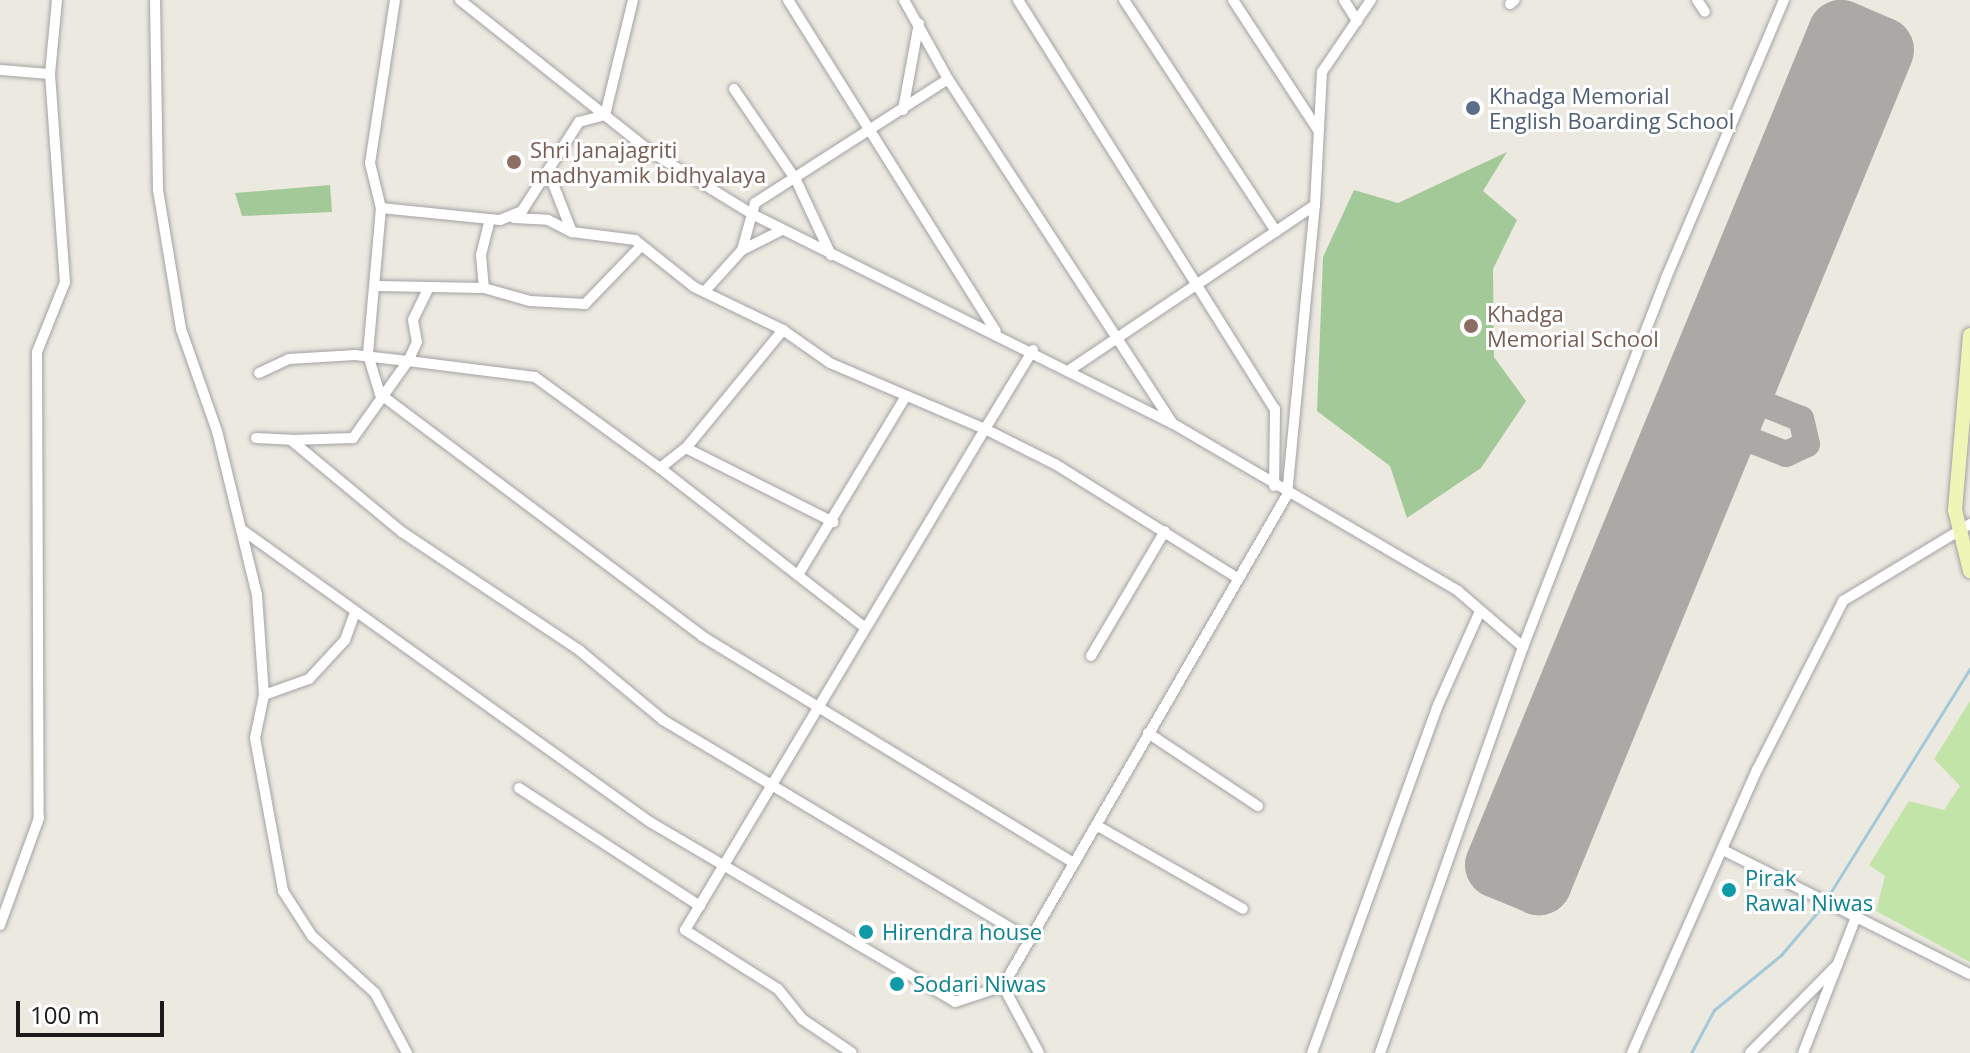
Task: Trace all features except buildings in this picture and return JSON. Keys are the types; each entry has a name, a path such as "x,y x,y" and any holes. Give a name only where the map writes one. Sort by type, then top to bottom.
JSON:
{"street":[{"path":"0,925 39,818 37,352 65,282 50,74 57,0"},
{"path":"155,0 158,190 181,329 241,529 257,595 264,695 255,738 283,891 312,936 375,993 407,1053"},
{"path":"395,0 370,163 381,208 377,286 368,355 386,395 702,636 816,702 1074,863"},
{"path":"605,115 633,0"},
{"path":"788,0 997,332"},
{"path":"904,0 948,79 1121,336 1172,423"},
{"path":"1018,0 1201,285 1279,420 1274,486"},
{"path":"1124,0 1276,231"},
{"path":"1233,0 1318,130"},
{"path":"1344,0 1357,21"},
{"path":"241,529 584,780 724,865 955,1002 1003,986 1236,577 1287,495 1315,205 1322,72 1371,0"},
{"path":"1697,0 1705,12"},
{"path":"1380,1053 1523,647 1666,278 1784,0"},
{"path":"462,1 605,115 754,215 831,257 997,332 1172,423 1480,611 1523,647"},
{"path":"903,110 919,23"},
{"path":"0,70 50,74"},
{"path":"742,250 755,203 796,180 948,79"},
{"path":"734,89 796,180 831,257"},
{"path":"514,218 550,176 579,122 605,115"},
{"path":"550,176 572,232"},
{"path":"1071,369 1201,285 1315,205"},
{"path":"381,208 490,219 548,220 572,232 641,246 705,291 783,330 830,363 985,429 1165,531 1236,577"},
{"path":"484,288 481,255 490,219"},
{"path":"705,291 742,250 782,230"},
{"path":"377,286 484,288 530,301 585,304 641,246"},
{"path":"256,438 347,441 386,395 408,361 417,342 413,320 428,289"},
{"path":"660,468 686,448 783,330"},
{"path":"1970,335 1956,533 1970,571"},
{"path":"852,1053 802,1019 778,989 685,930 771,787 816,702 1033,350"},
{"path":"259,373 289,359 368,355 535,377 660,468 864,627"},
{"path":"798,575 833,522 906,396"},
{"path":"291,440 402,532 579,650 611,684 771,787 1030,940"},
{"path":"686,448 833,522"},
{"path":"1632,1053 1725,851 1757,770 1843,601 1970,524"},
{"path":"1091,656 1165,531"},
{"path":"1312,1053 1438,705 1480,611"},
{"path":"264,695 309,679 345,640 355,613"},
{"path":"1148,733 1258,806"},
{"path":"519,788 700,906"},
{"path":"1096,825 1243,909"},
{"path":"1725,851 1970,974"},
{"path":"1803,1053 1856,917"},
{"path":"1750,1053 1837,965"},
{"path":"1003,986 1039,1053"}],"green space":[{"path":"1507,152 1483,191 1517,220 1493,269 1494,357 1526,401 1481,468 1407,518 1390,466 1317,411 1323,257 1354,190 1398,203"},
{"path":"330,185 332,212 242,216 235,193"},
{"path":"1970,701 1970,962 1876,911 1885,876 1869,865 1909,801 1944,810 1960,786 1934,759"}],"waterway":[{"path":"1827,898 1970,668"},
{"path":"1691,1053 1714,1010 1781,955 1821,908"}],"taxiway":[{"path":"1704,422 1786,454 1807,444 1801,419 1719,386"}],"runway":[{"path":"1841,33 1881,50 1539,882 1498,865 1841,33"}],"place":[{"name":"Khadga Memorial English Boarding School","path":"1473,108"},
{"name":"Shri Janajagriti madhyamik bidhyalaya","path":"514,162"},
{"name":"Khadga Memorial School","path":"1471,326"},
{"name":"Pirak Rawal Niwas","path":"1729,890"},
{"name":"Hirendra house","path":"866,932"},
{"name":"Sodari Niwas","path":"897,984"}]}
